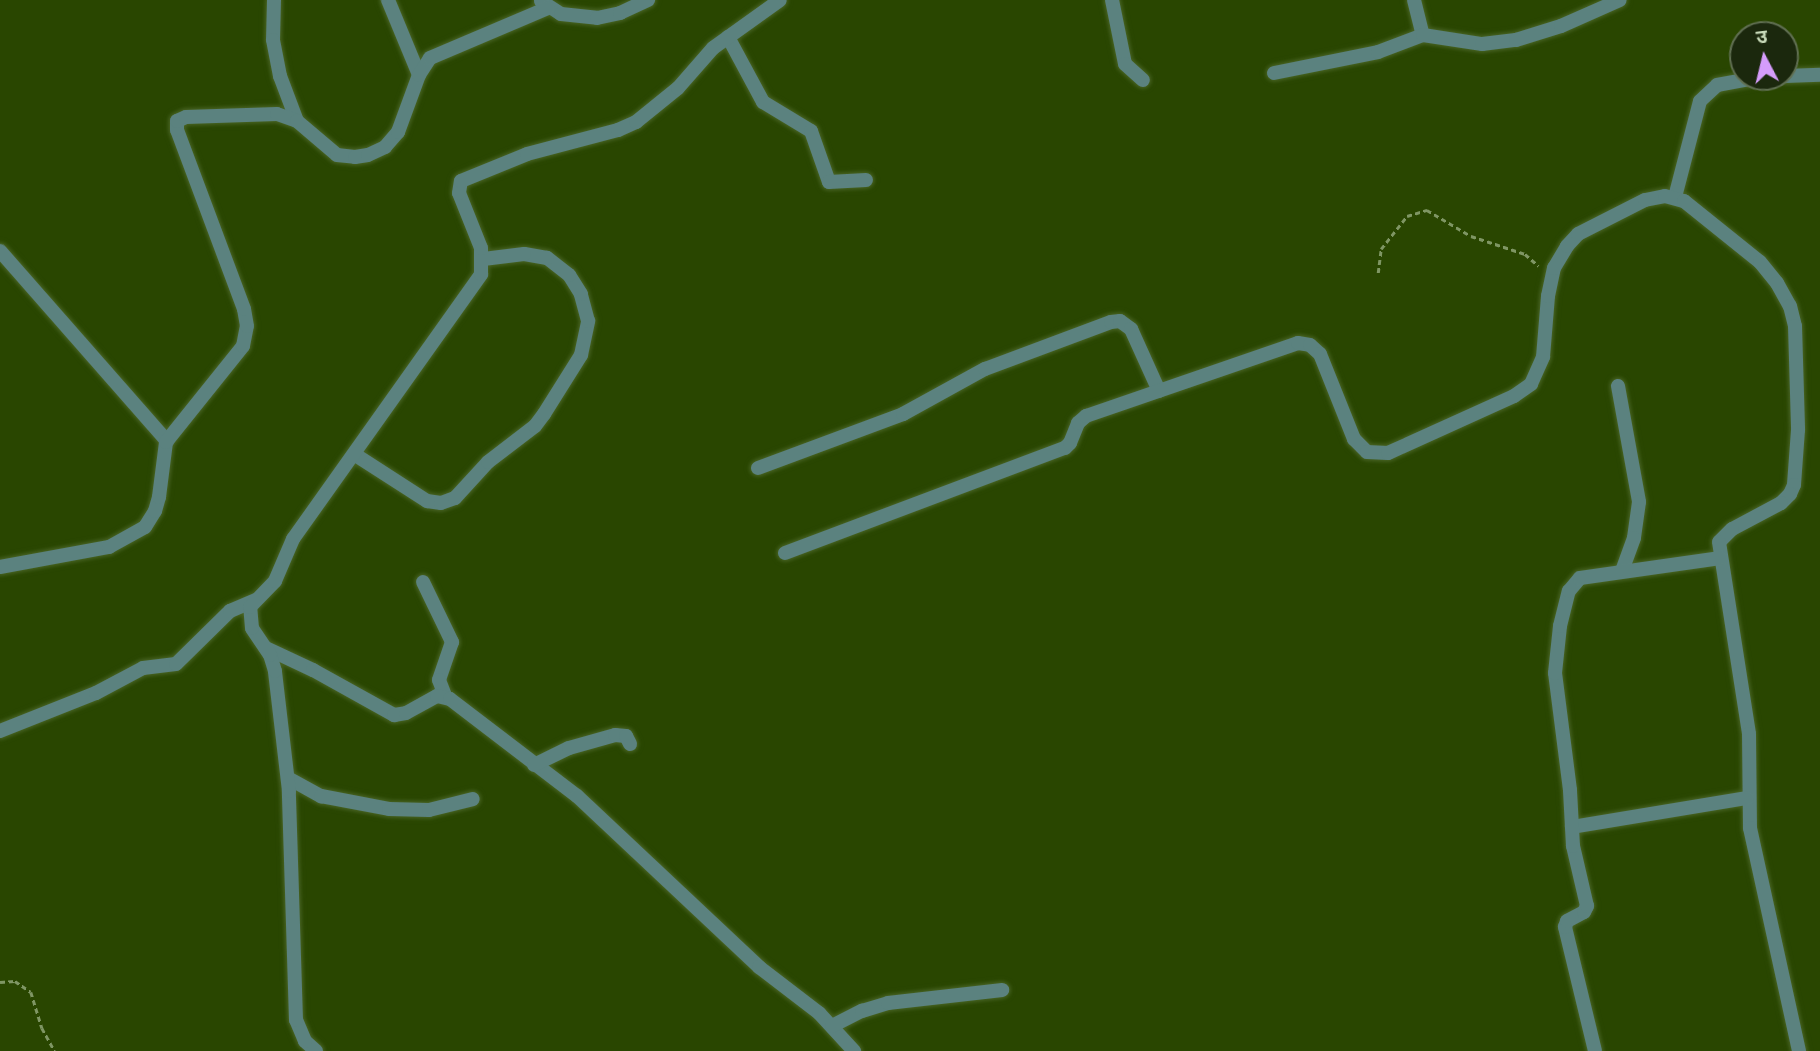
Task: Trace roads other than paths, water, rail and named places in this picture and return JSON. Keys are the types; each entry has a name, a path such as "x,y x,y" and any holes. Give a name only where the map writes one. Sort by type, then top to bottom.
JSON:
{"street":[{"path":"274,0 273,40 280,76 297,121"},
{"path":"388,0 419,75"},
{"path":"0,567 91,552 138,533 150,522 155,511 162,452 167,440 239,354 247,327 244,309 177,130 177,121 186,117 276,114 297,121 337,155 355,158 368,155 385,147 398,132 419,75 430,58 440,52 544,4 575,18 597,18 620,13 648,0"},
{"path":"316,1051 304,1041 296,1020 288,778 275,671 266,648 250,622 250,607 275,580 293,539 478,281 483,259 459,192 461,181 527,154 618,130 636,122 678,88 706,55 780,0"},
{"path":"1112,0 1125,64 1143,80"},
{"path":"1414,0 1423,35"},
{"path":"1274,73 1378,52 1423,35 1482,44 1516,40 1561,26 1620,0"},
{"path":"728,37 763,102 811,131 829,181 866,180"},
{"path":"1799,76 1820,75"},
{"path":"1675,197 1700,101 1717,85 1729,83"},
{"path":"785,553 1065,448 1070,443 1078,423 1086,416 1305,343 1320,354 1354,439 1367,452 1388,453 1514,396 1531,384 1543,357 1552,278 1567,246 1584,230 1645,200 1675,197 1696,210 1760,262 1777,283 1790,306 1796,326 1798,430 1794,485 1790,494 1780,503 1724,535 1719,542 1749,734 1751,769 1747,798 1750,828 1799,1051"},
{"path":"0,251 167,440"},
{"path":"354,454 427,501 441,503 455,498 493,457 535,426 544,414 581,355 588,321 582,294 569,275 547,258 524,254 483,259"},
{"path":"758,468 903,414 985,369 1111,321 1120,321 1131,329 1159,391"},
{"path":"1618,386 1639,502 1634,538 1622,571"},
{"path":"1595,1051 1565,927 1569,919 1587,908 1572,827 1555,673 1560,626 1574,583 1588,575 1721,558"},
{"path":"423,582 452,642 439,680 445,696 577,796 759,967 832,1026 854,1051"},
{"path":"0,731 96,693 143,668 176,664 230,611 256,600"},
{"path":"266,648 313,670 394,715 406,713 432,697 445,696"},
{"path":"534,765 569,747 615,735 624,735 630,744"},
{"path":"288,778 321,796 389,809 429,810 474,799"},
{"path":"1572,827 1747,798"},
{"path":"832,1026 862,1011 888,1003 1002,990"}]}
